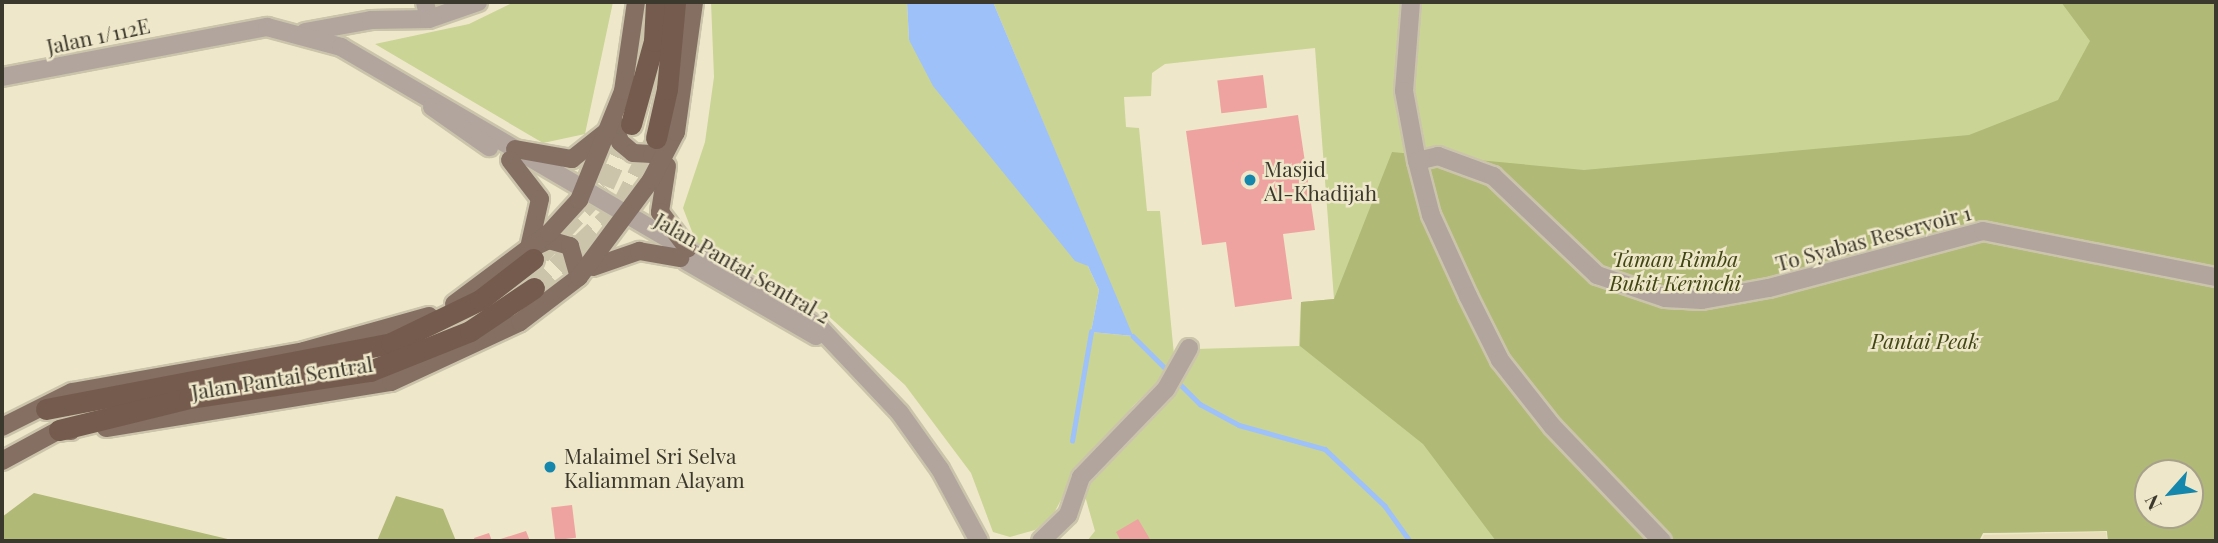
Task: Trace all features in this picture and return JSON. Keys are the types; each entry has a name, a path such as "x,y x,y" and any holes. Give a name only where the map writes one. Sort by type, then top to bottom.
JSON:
{"highway":[{"path":"622,122 654,41 656,2"},
{"path":"666,135 667,89 675,2"},
{"path":"46,409 391,343 481,300 531,254"},
{"path":"59,430 189,398 380,368 470,331 534,288"}],"main road":[{"path":"636,2 620,142 634,153 657,151 666,135"},
{"name":"Jalan Pantai Sentral","path":"2,461 59,430 391,382 499,334 579,277 625,220 666,135 694,2"},
{"path":"512,154 572,159 622,122"},
{"path":"531,254 581,196 622,122"},
{"path":"666,135 660,212 684,253"},
{"path":"512,154 540,199 531,254"},
{"path":"531,254 549,240 570,246 579,277 626,253 684,253"},
{"path":"2,427 46,409"}],"street":[{"path":"305,32 478,2"},
{"path":"1411,2 1404,91 1417,161 1432,215 1500,360 1553,427 1662,541"},
{"name":"Jalan 1/112E","path":"2,77 234,31 305,32 400,80 512,154 625,220"},
{"name":"To Syabas Reservoir 1","path":"1417,161 1438,156 1493,176 1597,275 1665,298 1702,300 1769,288 1983,231 2216,277"},
{"name":"Jalan Pantai Sentral 2","path":"625,220 841,349 901,413 979,541"},
{"path":"1041,541 1068,515 1081,477 1166,389 1189,348"}],"shaded area":[{"path":"2106,532 2107,541 1981,541 1984,535"}],"green space":[{"path":"514,2 613,2 585,134 543,143 375,44 469,24"},
{"name":"Taman Rimba Bukit Kerinchi","path":"711,2 907,2 909,40 1088,266 1099,290 1091,332 1132,336 993,2 2134,2 2204,459 2134,459 2134,529 2204,529 2204,462 2216,541 2108,541 2107,531 1983,533 1979,541 1087,541 1095,531 1083,489 1169,393 1196,349 1299,346 1301,302 1334,299 1315,48 1165,64 1152,73 1151,96 1124,97 1126,127 1139,128 1147,211 1160,211 1175,365 1133,406 1069,485 1053,515 1035,530 1010,537 993,532 971,473 905,385 824,312 696,242 683,208 705,142 714,77"},
{"name":"Pantai Peak","path":"2061,2 2216,2 2216,541 2108,541 2107,531 1983,533 1979,541 1496,541 1423,444 1300,346 1301,302 1334,299 1392,152 1584,170 1969,135 2058,100 2090,41"},
{"path":"34,493 236,541 2,541 2,517"},
{"path":"396,496 443,509 456,541 377,541"}],"water":[{"path":"907,2 993,2 1133,336 1091,332 1099,290 1088,266 1075,261 933,86 909,40"}],"building":[{"path":"1263,75 1267,108 1221,113 1217,81"},
{"name":"Masjid Al-Khadijah","path":"1298,115 1315,230 1283,234 1292,299 1235,307 1226,242 1202,245 1186,131"},
{"path":"572,505 576,538 555,540 551,508"},
{"path":"1138,519 1151,541 1121,541 1116,532"},
{"path":"526,531 530,541 494,541"},
{"path":"489,533 492,541 475,541 474,538"}],"waterway":[{"path":"1072,441 1091,332"},
{"path":"1133,336 1169,372"},
{"path":"1179,383 1200,404 1239,425 1325,449 1385,506 1410,541"}],"tunnel":[{"path":"540,254 604,185 630,128"},
{"path":"534,288 623,204 656,138"}],"place":[{"name":"Masjid Al-Khadijah","path":"1250,180"},
{"name":"Malaimel Sri Selva Kaliamman Alayam","path":"550,467"}]}
